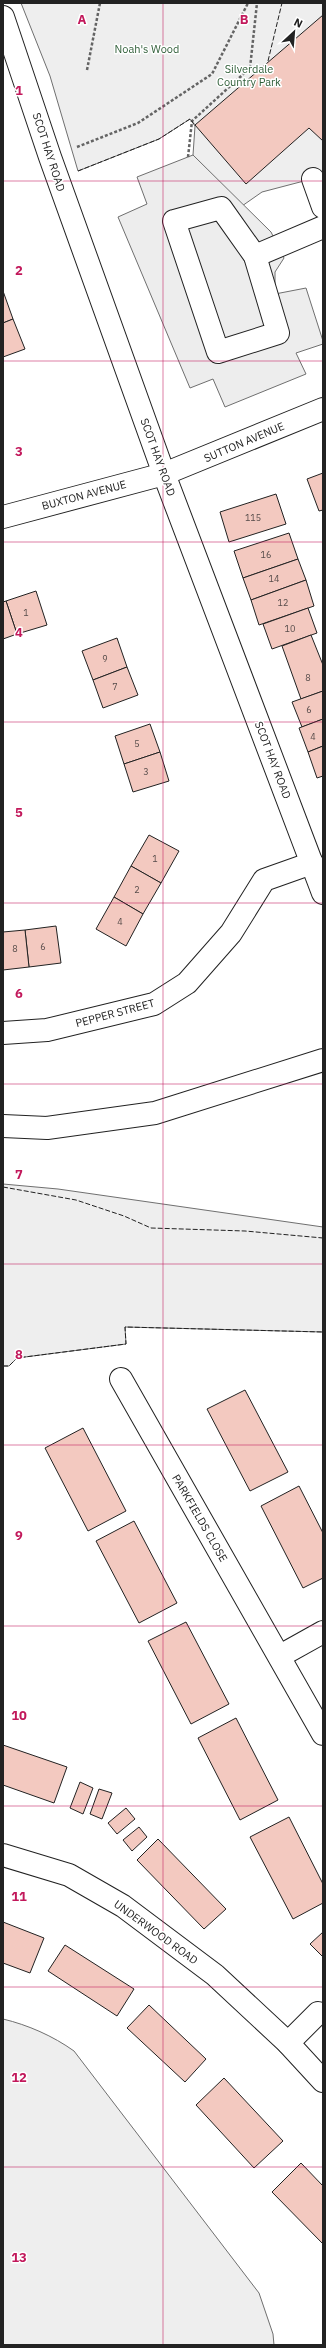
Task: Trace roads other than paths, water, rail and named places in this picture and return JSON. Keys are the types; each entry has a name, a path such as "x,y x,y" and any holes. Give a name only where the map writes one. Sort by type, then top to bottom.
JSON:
{"street":[{"name":"SCOT HAY ROAD","path":"3,17 50,157 164,474 323,893"},
{"path":"313,179 323,207"},
{"path":"220,208 255,256 278,334 218,352 174,221 220,208"},
{"path":"255,256 323,227"},
{"name":"SUTTON AVENUE","path":"164,474 323,409"},
{"name":"BUXTON AVENUE","path":"3,517 164,474"},
{"name":"PEPPER STREET","path":"3,1033 47,1030 154,1004 187,983 231,933 264,880 312,863"},
{"path":"3,1126 47,1128 155,1113 323,1060"},
{"name":"PARKFIELDS CLOSE","path":"120,1379 280,1656 323,1734"},
{"path":"280,1656 323,1632"},
{"name":"UNDERWOOD ROAD","path":"3,1855 69,1875 123,1906 215,1975 288,2043 323,2081"},
{"path":"288,2043 318,2013"}],"park label":[{"name":"Noah's Wood","path":"147,49"},
{"name":"Silverdale Country Park","path":"249,75"}]}
